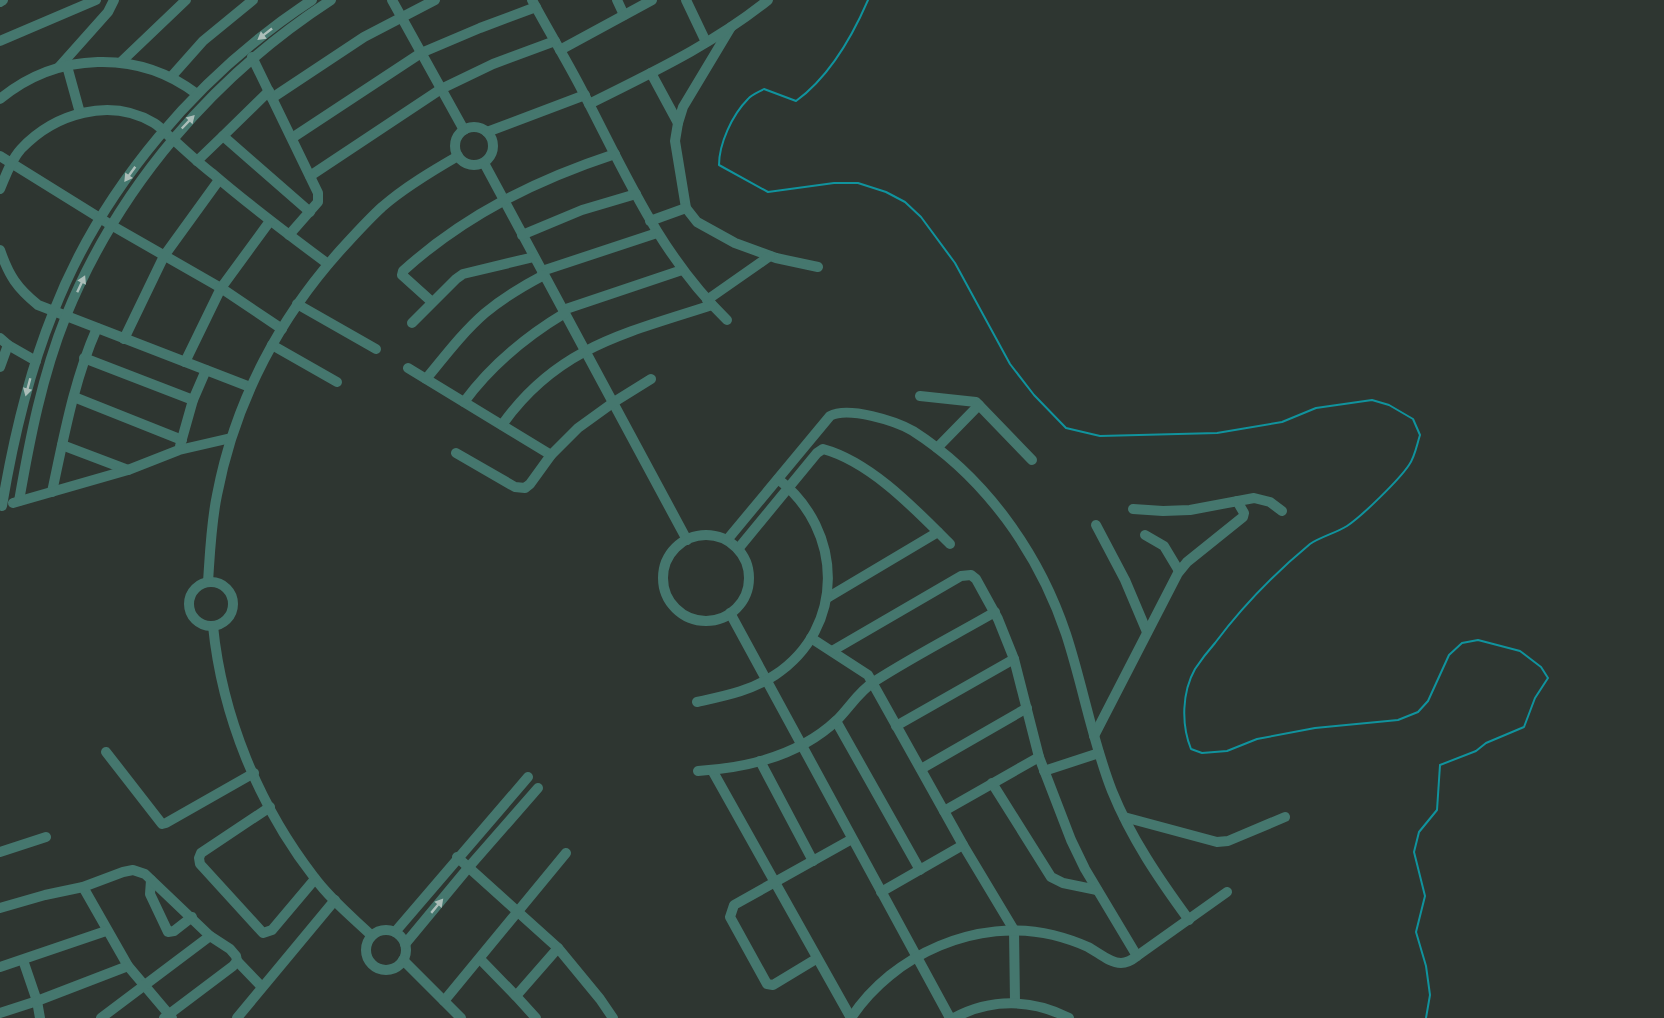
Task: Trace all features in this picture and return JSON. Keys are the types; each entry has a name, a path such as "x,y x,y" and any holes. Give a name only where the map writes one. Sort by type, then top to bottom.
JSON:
{"street":[{"path":"0,41 96,0"},
{"path":"63,66 108,12 114,0"},
{"path":"121,62 186,0"},
{"path":"171,77 203,41 253,0"},
{"path":"19,501 39,402 66,316 111,225 197,94 244,50 312,0"},
{"path":"231,438 180,445 128,470 1,506 13,444 36,360 53,311 100,219 133,170 168,135 252,57 294,24 332,0"},
{"path":"392,0 464,130"},
{"path":"196,161 271,94 364,37 435,0"},
{"path":"617,0 624,15"},
{"path":"310,176 441,89 493,64 558,45 652,0"},
{"path":"686,0 706,42"},
{"path":"488,132 587,99 651,73 731,27 762,2"},
{"path":"292,138 421,53 534,4 657,233 682,270 727,320"},
{"path":"731,27 683,107 678,123 675,141 686,208 703,226 735,243 770,256 818,267"},
{"path":"252,57 316,189 318,199 289,236"},
{"path":"0,99 34,77 63,66 121,62 148,68 171,77 197,94"},
{"path":"63,66 80,113"},
{"path":"651,73 678,123"},
{"path":"0,189 11,163 21,149 40,132 60,120 80,113 97,110 120,111 155,124 219,180 328,264"},
{"path":"476,127 488,132 494,143 491,156 484,163 471,165 461,160 456,151 456,139 464,130 476,127"},
{"path":"222,136 310,212"},
{"path":"432,302 403,277 403,272 456,228 503,200 559,174 615,154"},
{"path":"0,156 100,219 221,288 282,329"},
{"path":"208,582 217,495 231,438 250,387 272,345 297,304 328,264 382,208 422,178 458,156"},
{"path":"484,163 687,540"},
{"path":"124,339 164,256 219,180"},
{"path":"522,236 582,210 636,194"},
{"path":"650,221 686,208"},
{"path":"185,362 221,288 270,221"},
{"path":"426,379 460,338 484,314 543,273 657,233"},
{"path":"0,250 10,276 22,292 38,305 250,387"},
{"path":"502,425 540,382 585,350 621,334 710,303 770,256"},
{"path":"412,323 463,274 534,257"},
{"path":"464,402 504,355 564,311 682,270"},
{"path":"297,304 376,349"},
{"path":"52,492 84,358 97,328"},
{"path":"0,367 4,341 36,360"},
{"path":"272,345 337,382"},
{"path":"84,358 193,400"},
{"path":"408,368 551,455"},
{"path":"180,445 193,400 206,370"},
{"path":"456,453 522,489 530,484 551,455 579,428 614,402 651,379"},
{"path":"920,396 969,400 979,405 1032,460"},
{"path":"74,397 180,445"},
{"path":"937,448 979,405"},
{"path":"727,540 830,416 840,412 895,422 937,448 968,474 995,504 1036,567 1052,598 1066,634 1099,753 1124,818 1150,866 1189,920"},
{"path":"62,445 128,470"},
{"path":"738,549 817,453 825,449 888,486 950,544"},
{"path":"697,702 739,692 767,681 792,662 816,631 827,598 827,567 819,533 803,503 778,479"},
{"path":"1133,509 1190,510 1249,498 1265,500 1282,511"},
{"path":"1094,736 1179,571 1242,518 1244,513 1237,501"},
{"path":"1096,525 1125,580 1147,632"},
{"path":"827,598 938,532"},
{"path":"706,535 727,540 738,549 748,569 748,583 744,597 730,614 709,621 695,619 681,613 667,597 662,576 665,562 673,549 687,540 706,535"},
{"path":"1145,535 1161,543 1167,549 1179,571"},
{"path":"832,651 964,575 971,575 976,579 995,612 1014,659 1039,757 1071,840 1085,869 1137,956"},
{"path":"208,582 223,585 228,590 233,604 228,618 213,626 200,624 188,607 188,600 195,587 208,582"},
{"path":"698,771 760,761 801,745 836,721 858,695 873,683 995,612"},
{"path":"730,614 950,1018"},
{"path":"213,626 216,656 223,688 237,732 270,807 295,851 315,879 371,936"},
{"path":"811,638 863,670 873,683 963,845 1014,930 1015,1002"},
{"path":"896,726 1014,659"},
{"path":"921,769 1027,708"},
{"path":"836,721 920,870"},
{"path":"106,752 164,824 254,773"},
{"path":"1044,771 1099,753"},
{"path":"944,811 1039,757"},
{"path":"760,761 813,861"},
{"path":"712,770 851,1018 875,989 916,957 943,945 968,937 1014,930 1064,938 1090,948 1117,963 1129,962 1227,892"},
{"path":"395,932 528,777"},
{"path":"992,783 1051,877 1063,883 1097,890"},
{"path":"405,944 395,932 383,930 371,936 365,948 368,961 379,969 393,969 404,960 405,944 538,788"},
{"path":"270,807 201,853 200,864 263,933 272,930 315,879"},
{"path":"1124,818 1217,842 1228,841 1285,818"},
{"path":"0,852 46,837"},
{"path":"816,959 773,985 769,985 730,914 734,905 852,839"},
{"path":"881,892 963,845"},
{"path":"444,1001 566,853"},
{"path":"457,857 558,948 613,1018"},
{"path":"0,908 83,887 133,870 141,871 210,936 230,949 237,961 262,987"},
{"path":"151,880 150,894 168,932 174,932 192,917"},
{"path":"83,887 128,966 168,1017 237,961"},
{"path":"237,1018 334,900"},
{"path":"0,967 106,930"},
{"path":"100,1018 210,936"},
{"path":"516,996 558,948"},
{"path":"480,959 536,1018"},
{"path":"22,960 37,1001 40,1018"},
{"path":"404,960 460,1018"},
{"path":"0,1013 128,966"},
{"path":"954,1018 983,1006 1015,1002 1039,1006 1069,1018"}],"waterway":[{"path":"868,0 855,28 829,68 796,101 764,89 748,99 728,130 721,148 719,165 768,192 834,183 858,183 886,192 905,202 921,217 955,263 1010,364 1034,395 1066,428 1100,436 1217,433 1282,422 1316,408 1372,400 1389,405 1413,419 1420,435 1413,458 1404,472 1354,521 1310,544 1248,604 1195,669 1187,688 1184,719 1191,749 1202,753 1227,751 1257,739 1315,728 1398,720 1418,712 1428,701 1449,655 1462,643 1478,640 1520,651 1541,667 1548,678 1535,698 1524,727 1486,743 1476,751 1440,765 1437,810 1419,832 1414,852 1425,896 1416,932 1426,966 1430,995 1426,1018"}]}
